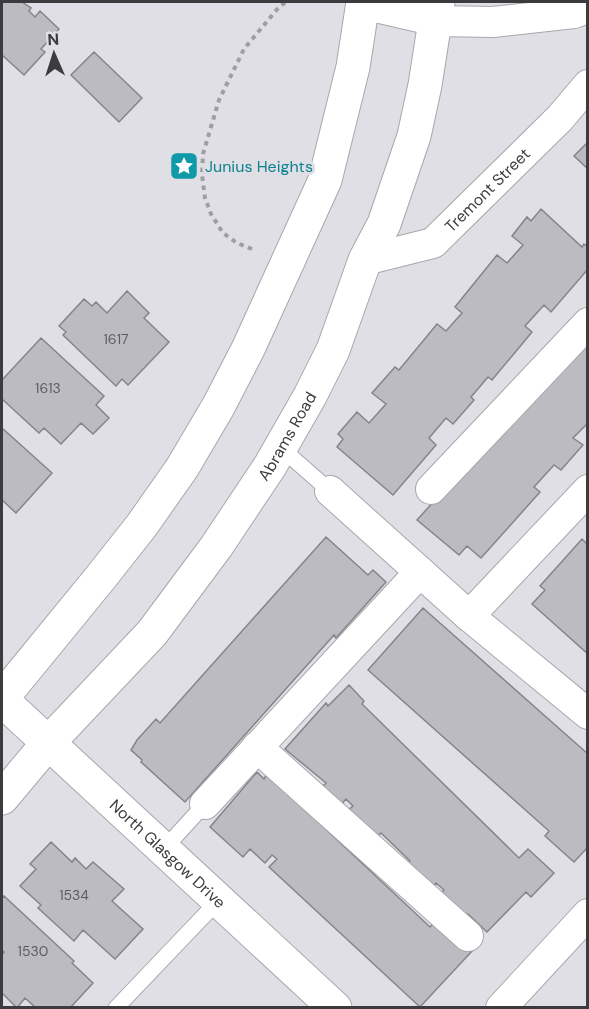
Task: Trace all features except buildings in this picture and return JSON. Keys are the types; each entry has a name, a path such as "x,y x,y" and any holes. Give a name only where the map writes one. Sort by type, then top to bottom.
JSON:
{"main road":[{"path":"2,699 142,525 187,460 248,349 325,180 353,67 362,3"},
{"name":"Abrams Road","path":"2,798 48,744 152,633 216,547 281,448 333,350 365,260 384,224 414,136 437,11"},
{"name":"North Glasgow Drive","path":"2,699 335,1008"}],"street":[{"path":"362,3 437,11 493,22 574,13 588,8"},
{"name":"Tremont Street","path":"365,260 433,243 560,118 588,86"},
{"path":"431,489 588,323"},
{"path":"469,616 588,490"},
{"path":"330,491 469,616 588,714"},
{"path":"205,804 420,572"},
{"path":"257,747 468,936"},
{"path":"501,1008 588,914"}],"lane":[{"path":"281,448 330,491"},
{"path":"163,850 205,804"},
{"path":"116,1008 218,901"}],"path":[{"path":"252,249 237,243 223,233 211,214 205,198 202,176 203,154 219,100 244,49 279,7 286,2"}],"place":[{"name":"Junius Heights","path":"184,166"}]}
